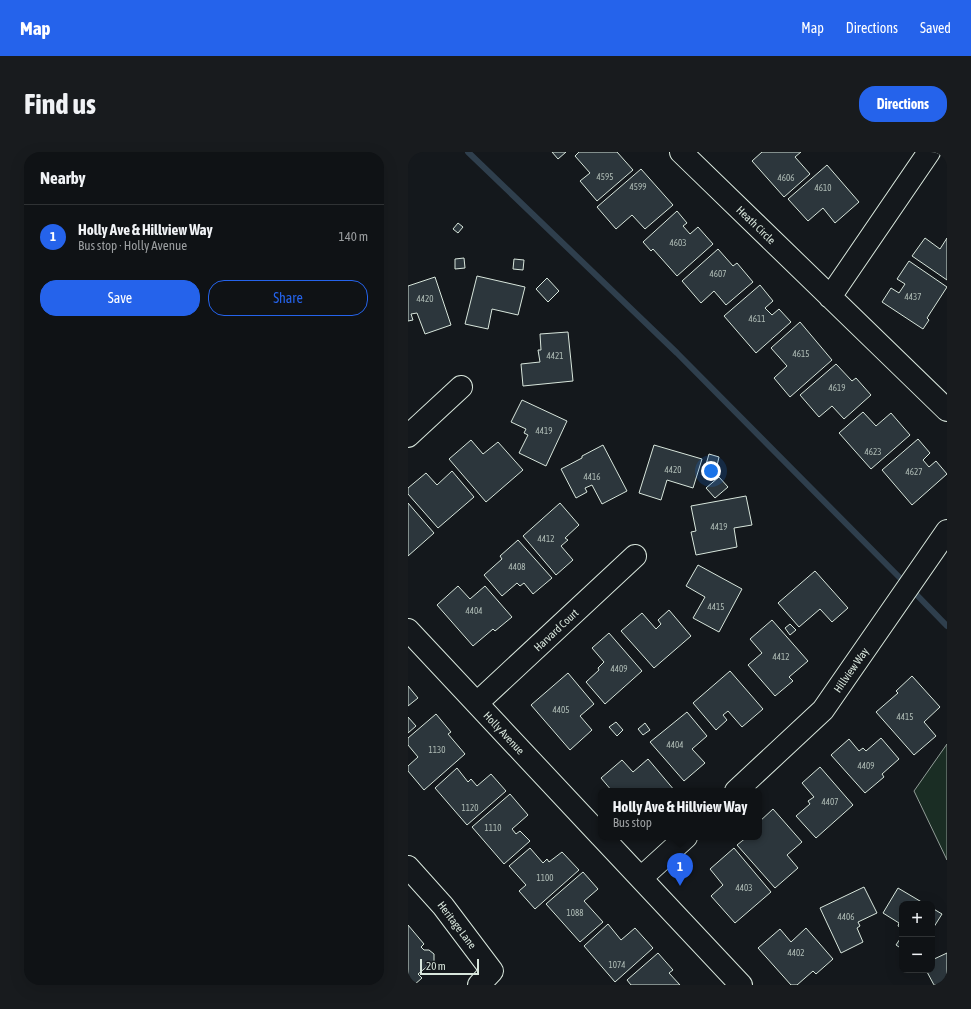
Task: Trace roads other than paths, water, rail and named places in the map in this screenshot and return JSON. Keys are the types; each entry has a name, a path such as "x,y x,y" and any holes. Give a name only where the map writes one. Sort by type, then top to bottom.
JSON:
{"street":[{"name":"Heath Circle","path":"681,152 947,410"},
{"path":"830,297 929,152"},
{"path":"408,436 461,387"},
{"name":"Hillview Way","path":"739,788 823,710 947,531"},
{"name":"Harvard Court","path":"477,703 635,556"},
{"name":"Holly Avenue","path":"408,630 598,832"},
{"name":"Holly Avenue","path":"606,840 742,985"},
{"path":"641,878 683,840"},
{"name":"Heritage Lane","path":"408,867 443,906 492,971 479,985"}],"waterway":[{"path":"468,152 677,353 905,583"},
{"path":"912,590 947,626"}],"place":[{"name":"Holly Ave & Hillview Way","path":"680,886"}]}
